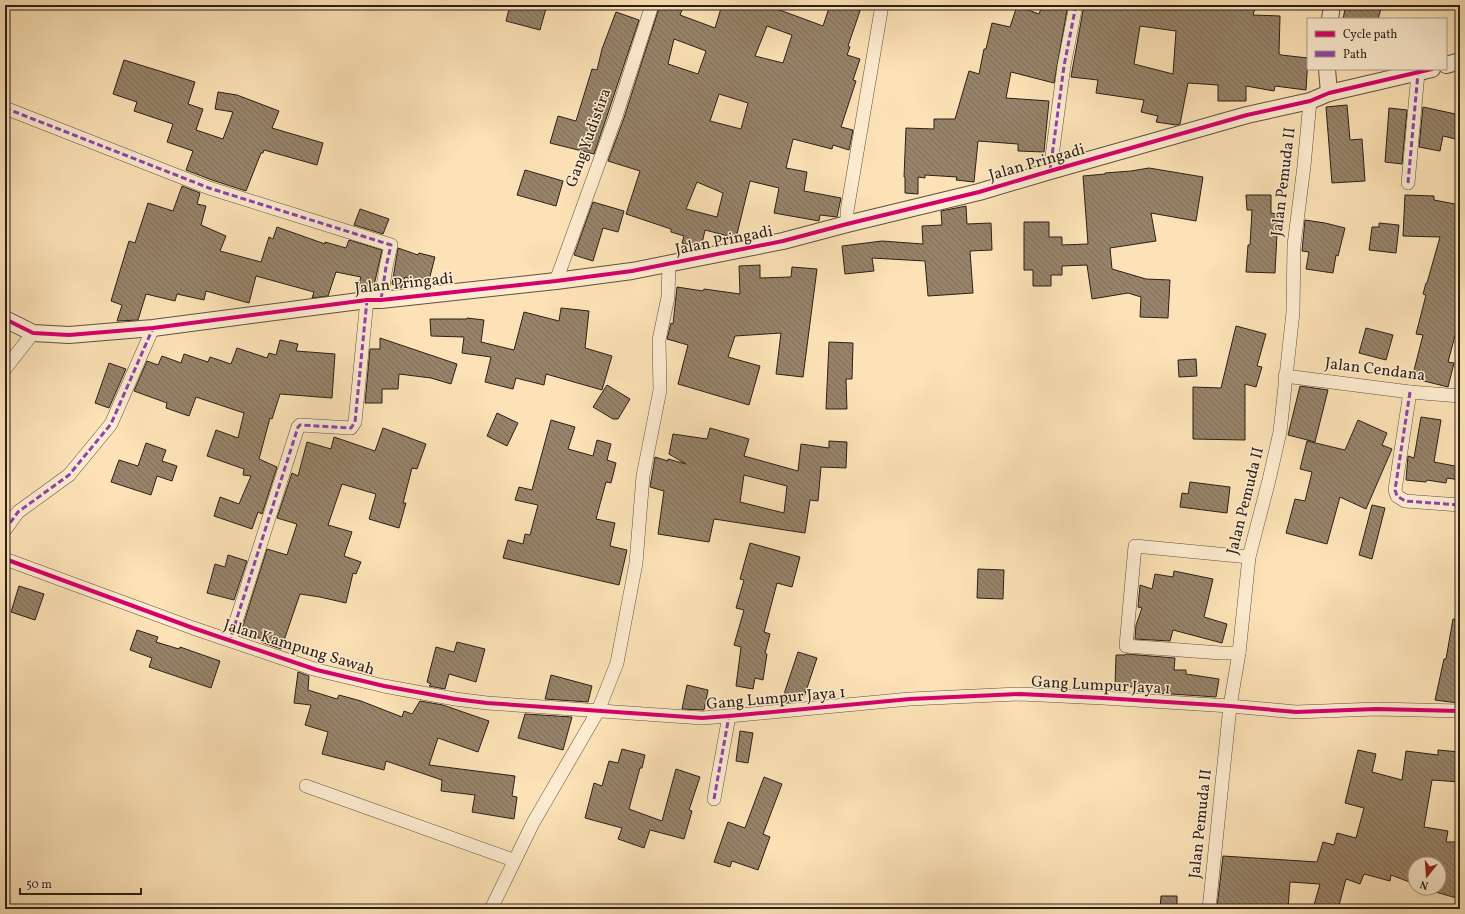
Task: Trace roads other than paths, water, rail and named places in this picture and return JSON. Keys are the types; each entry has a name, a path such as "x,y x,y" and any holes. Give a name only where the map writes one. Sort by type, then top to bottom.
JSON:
{"street":[{"name":"Gang Yudistira","path":"556,281 616,116 652,5"},
{"path":"847,224 847,211 882,5"},
{"path":"1050,171 1064,66 1076,5"},
{"path":"1330,18 1332,5"},
{"path":"1447,65 1460,61"},
{"path":"1327,70 1329,94"},
{"name":"Jalan Pringadi","path":"5,319 33,333 69,335 153,328 374,300 556,281 670,264 783,241 979,192 1247,115 1310,101 1329,94 1425,71"},
{"path":"1408,183 1425,71"},
{"name":"Jalan Pemuda II","path":"1209,909 1230,706 1239,653 1249,557 1280,432 1293,312 1294,245 1304,166 1310,101"},
{"path":"5,108 209,188 391,246 386,267 374,300 356,422 352,428 300,425 298,427 230,640"},
{"path":"491,909 513,860 533,822 598,711 617,663 636,563 643,476 660,390 659,340 668,297 670,264"},
{"path":"5,530 18,512 69,474 111,424 153,328"},
{"path":"5,369 33,333"},
{"name":"Jalan Cendana","path":"1286,376 1410,392 1460,396"},
{"path":"1410,392 1395,490 1397,496 1405,501 1460,505"},
{"path":"1239,653 1126,646 1135,546 1249,557"},
{"name":"Jalan Kampung Sawah","path":"5,560 317,670 384,686 455,699 487,703 598,711"},
{"name":"Gang Lumpur Jaya 1","path":"598,711 702,718 910,699 1020,694 1230,706 1296,712 1376,709 1460,711"},
{"path":"714,799 729,716"},
{"path":"306,786 513,860"}]}
